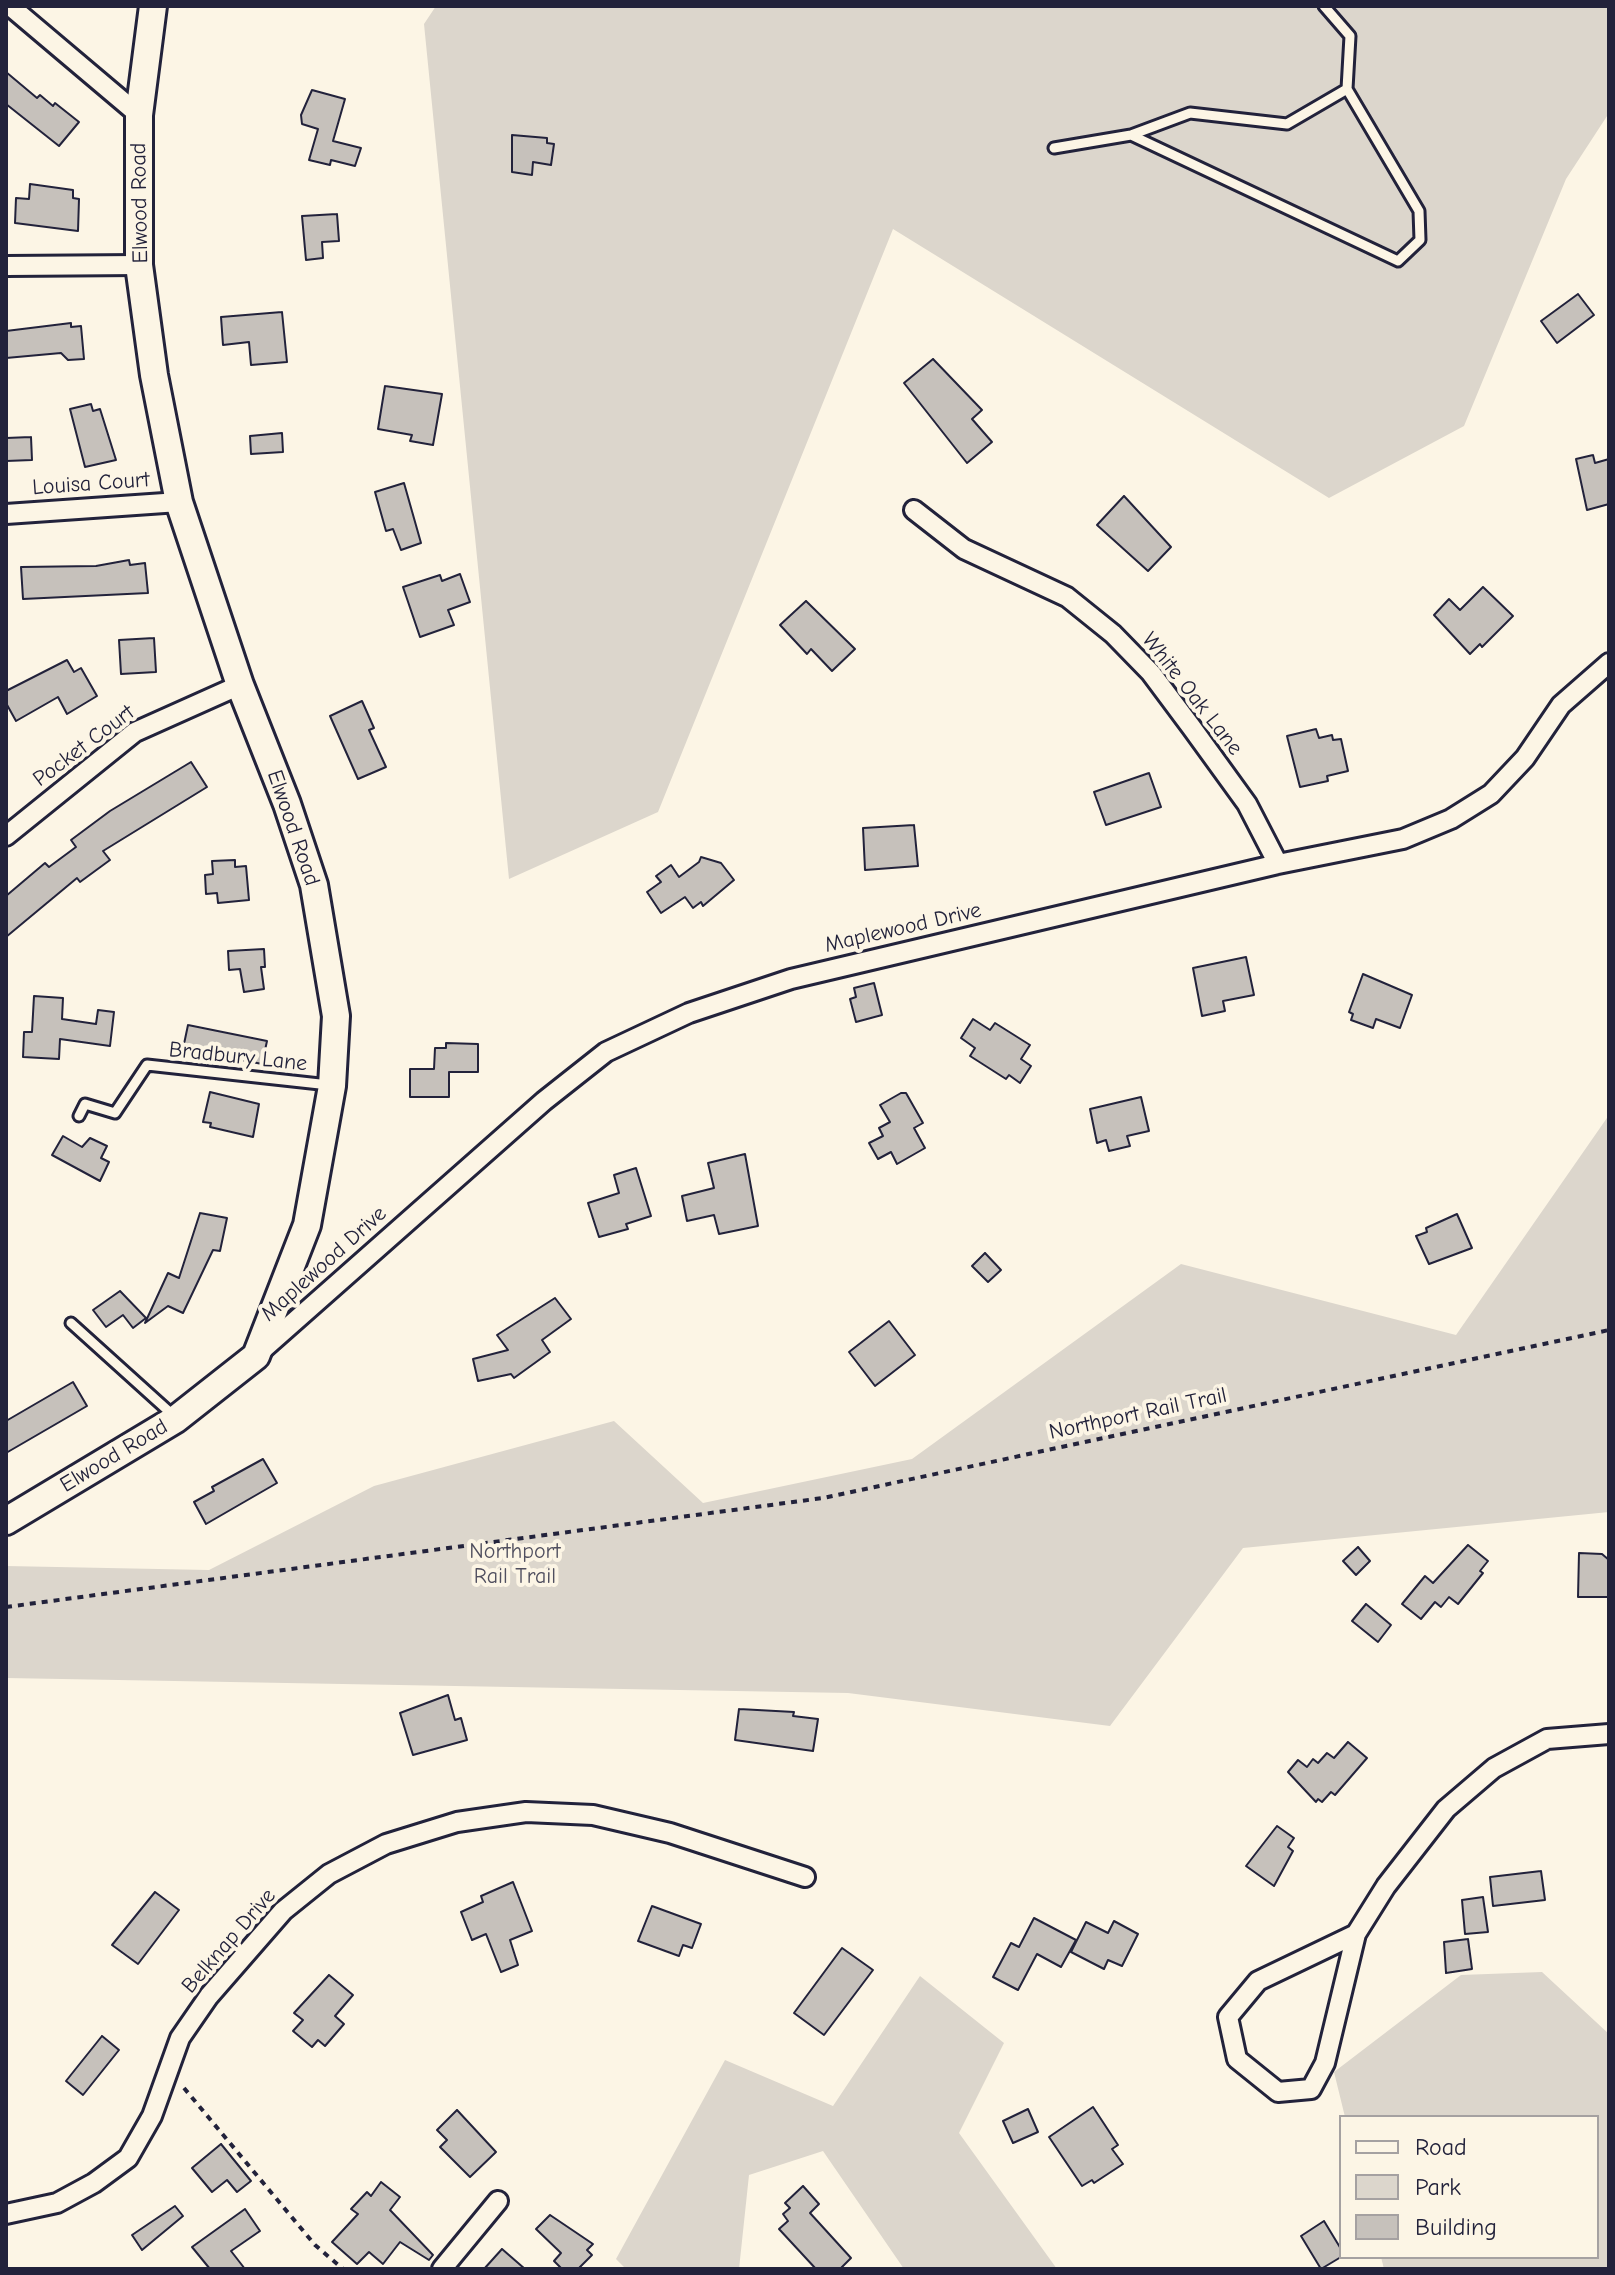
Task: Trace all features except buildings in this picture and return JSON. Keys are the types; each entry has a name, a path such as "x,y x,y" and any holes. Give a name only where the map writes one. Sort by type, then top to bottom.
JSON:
{"main road":[{"name":"Elwood Road","path":"6,1521 176,1419 256,1356 307,1225 332,1086 336,1016 314,885 287,804 240,685 179,502 154,375 139,265 139,115 153,6"}],"street":[{"path":"10,6 139,115"},
{"path":"6,266 139,265"},
{"name":"Louisa Court","path":"6,514 179,502"},
{"name":"White Oak Lane","path":"914,510 964,549 1067,597 1113,634 1151,673 1220,766 1247,804 1278,864"},
{"name":"Maplewood Drive","path":"256,1356 544,1101 606,1052 689,1013 791,979 1278,864 1403,839 1451,819 1491,794 1525,758 1561,705 1609,663"},
{"name":"Pocket Court","path":"6,836 135,732 240,685"},
{"path":"1356,1934 1258,1981 1228,2017 1237,2059 1278,2092 1311,2089 1325,2063 1356,1934 1386,1886 1446,1809 1494,1768 1547,1739 1609,1734"},
{"name":"Belknap Drive","path":"6,2214 57,2203 94,2183 128,2158 152,2116 180,2038 209,1996 283,1911 329,1874 386,1844 457,1822 526,1812 593,1815 670,1833 805,1877"},
{"path":"442,2269 498,2201"}],"lane":[{"path":"1131,135 1398,261 1420,240 1419,211 1347,89 1350,36 1324,6"},
{"path":"1054,148 1131,135 1190,113 1287,124 1347,89"},
{"name":"Bradbury Lane","path":"79,1116 85,1104 115,1113 147,1065 332,1086"},
{"path":"71,1323 176,1419"}],"path":[{"name":"Northport Rail Trail","path":"6,1607 823,1498 1609,1330"},
{"path":"169,2070 315,2245 343,2269"}],"green space":[{"path":"436,6 1609,6 1609,113 1566,179 1464,426 1329,498 893,229 658,812 509,879 424,24"},
{"path":"1609,1115 1609,1512 1243,1548 1110,1726 848,1693 6,1678 6,1566 209,1570 374,1486 614,1421 703,1503 912,1459 1181,1264 1456,1335"},
{"path":"1542,1972 1609,2034 1609,2269 1384,2269 1382,2259 1599,2259 1599,2115 1345,2115 1334,2072 1461,1975"},
{"path":"920,1976 1004,2043 959,2133 1057,2269 904,2269 823,2151 749,2175 739,2269 626,2269 616,2259 725,2060 833,2106"}]}
